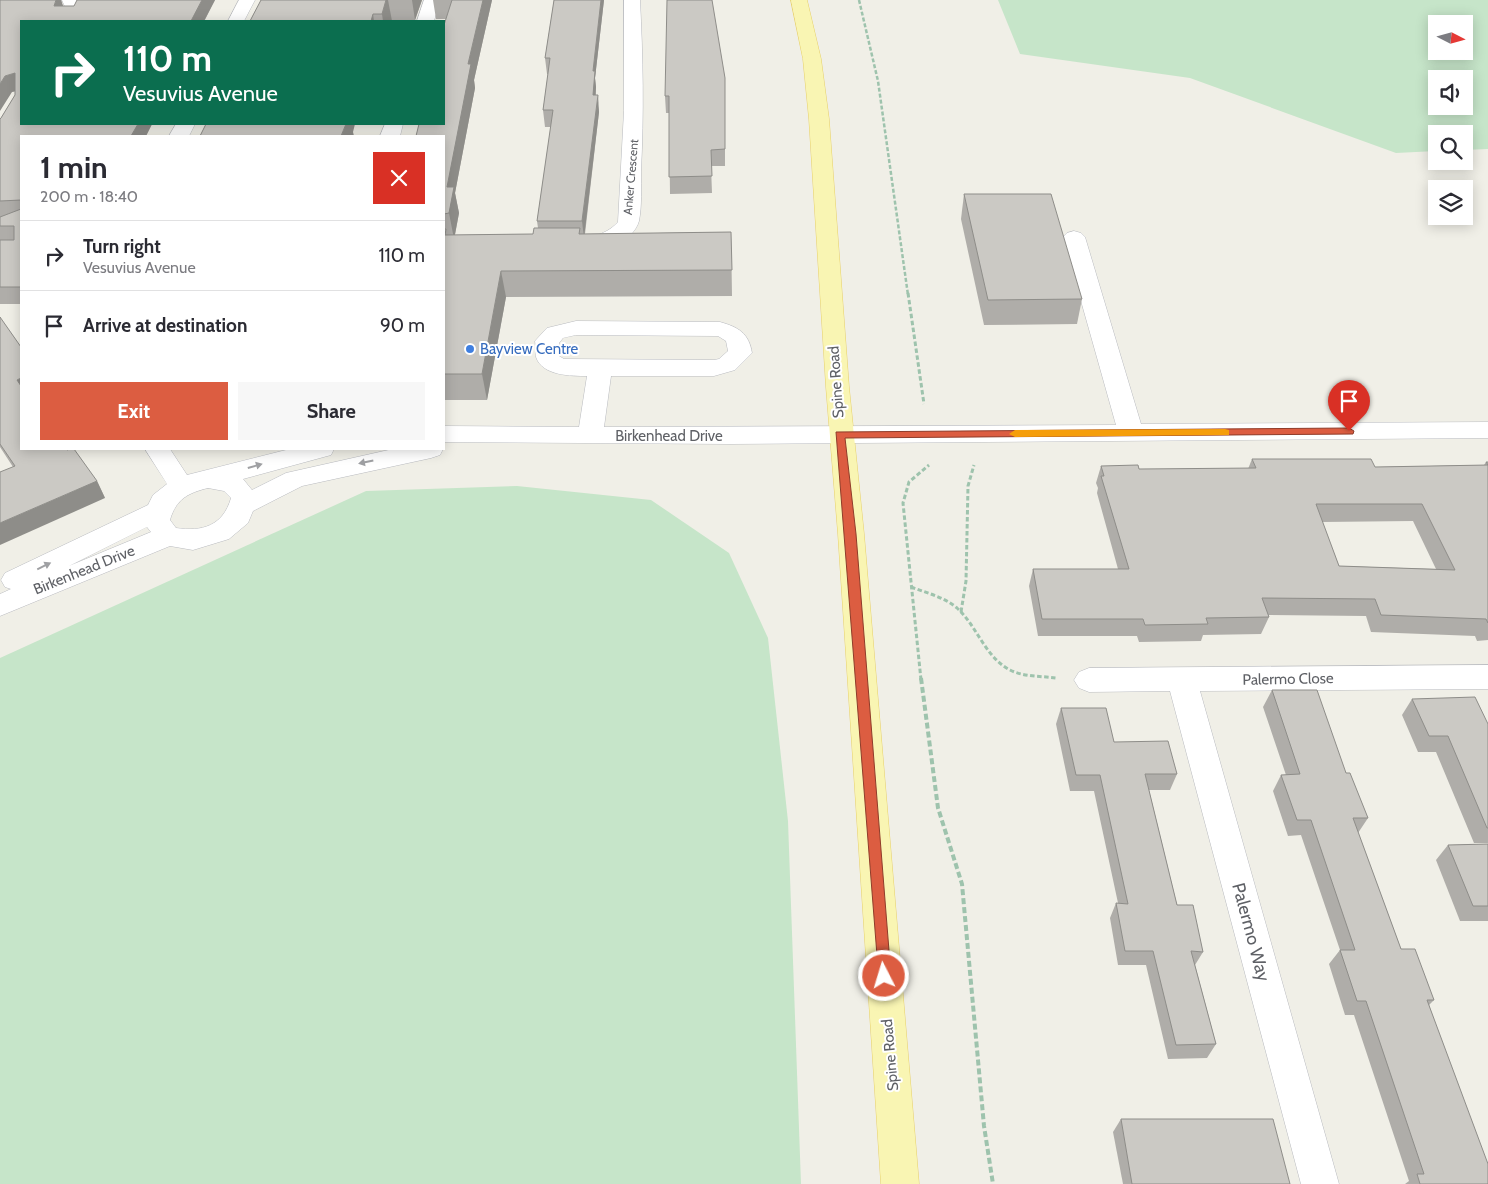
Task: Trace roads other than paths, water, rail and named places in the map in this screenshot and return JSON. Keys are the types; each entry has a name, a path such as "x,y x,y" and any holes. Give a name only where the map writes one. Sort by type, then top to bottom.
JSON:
{"main road":[{"name":"Spine Road","path":"799,0 813,68 821,133 840,435 850,534 900,1184"}],"street":[{"path":"70,0 73,2 75,9 70,20"},
{"path":"237,20 247,0"},
{"path":"426,20 432,0"},
{"name":"Anker Crescent","path":"567,246 608,242 620,234 628,222 635,142 635,61 632,0"},
{"path":"1074,237 1131,433"},
{"path":"576,328 720,329 733,332 739,340 740,353 736,359 727,365 714,368 600,368 568,368 556,365 548,358 547,341 554,333 576,328"},
{"path":"590,436 600,368"},
{"name":"Birkenhead Drive","path":"445,434 590,436 1488,430"},
{"name":"Birkenhead Drive","path":"445,446 498,436"},
{"path":"158,450 181,486"},
{"path":"208,479 232,483 244,497 239,516 220,532 193,540 168,536 157,521 162,502 181,486 318,450"},
{"path":"242,506 295,479 426,450"},
{"name":"Birkenhead Drive","path":"0,588 160,510"},
{"name":"Birkenhead Drive","path":"0,605 168,536"},
{"name":"Palermo Close","path":"1089,680 1488,677"},
{"name":"Palermo Way","path":"1182,680 1320,1184"}],"place":[{"name":"Bayview Centre","path":"470,349"}]}
